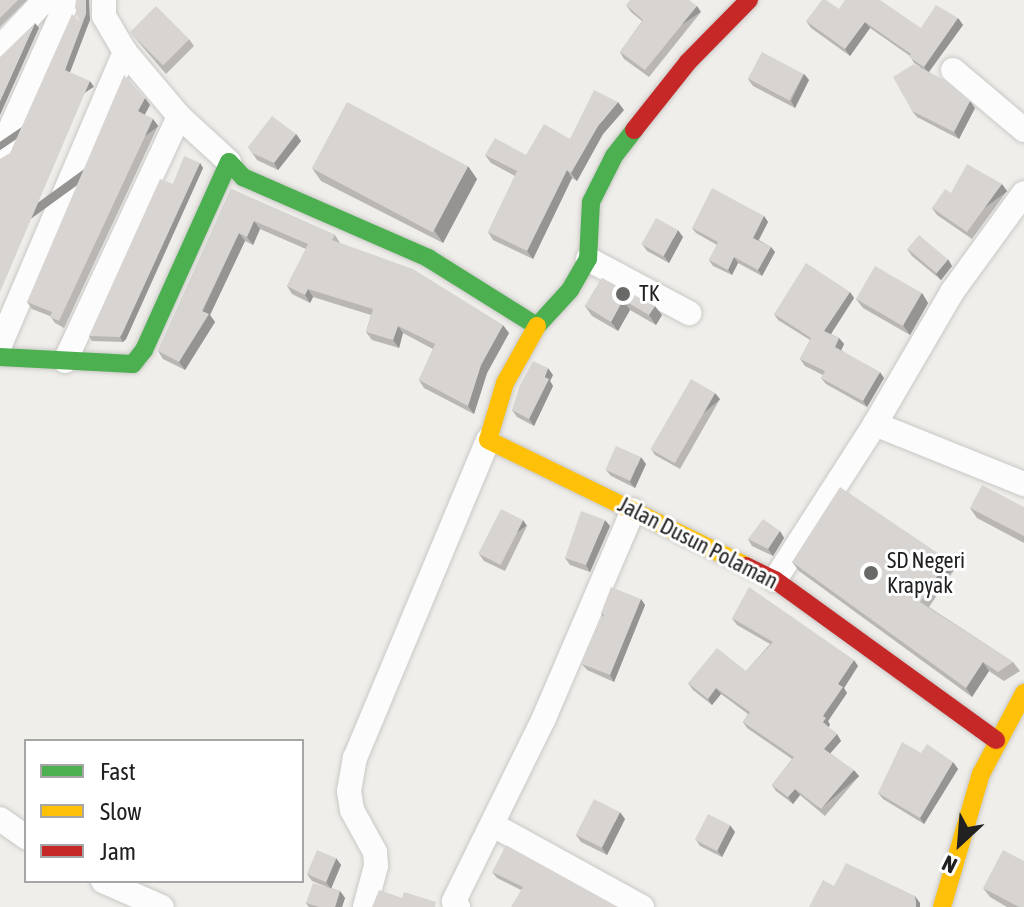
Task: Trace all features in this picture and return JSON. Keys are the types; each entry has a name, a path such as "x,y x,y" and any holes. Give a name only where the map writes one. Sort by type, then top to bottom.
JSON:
{"street":[{"path":"0,48 43,2 52,0"},
{"path":"0,152 68,0"},
{"path":"104,0 104,16 125,52 179,116 243,177 428,258 537,326"},
{"path":"365,907 376,866 375,852 352,810 349,791 355,758 488,440 505,383 537,326 570,290 588,259 591,202 614,156 688,62 749,0"},
{"path":"0,345 125,52"},
{"path":"953,70 1024,130"},
{"path":"65,361 179,116"},
{"path":"0,357 126,366 138,360 229,162"},
{"path":"775,580 875,424 952,292 1024,193"},
{"path":"588,259 689,313"},
{"path":"875,424 1024,484"},
{"name":"Jalan Dusun Polaman","path":"488,440 775,580 996,740"},
{"path":"458,907 454,901 544,718 633,510"},
{"path":"942,907 969,808 996,740 1024,693"},
{"path":"0,819 24,836"},
{"path":"493,825 642,907"},
{"path":"108,883 162,907"}],"building":[{"path":"0,0 18,0 0,18"},
{"path":"76,0 86,0 86,14 65,70 90,81 0,292 0,159 10,153 72,14 79,21"},
{"path":"630,0 689,0 697,6 645,70 620,52 643,20 626,5"},
{"path":"822,0 839,9 845,0 880,0 921,28 936,5 958,18 924,67 909,57 911,54 865,22 845,49 806,21"},
{"path":"156,6 189,39 163,65 130,32"},
{"path":"35,23 0,101 0,57"},
{"path":"762,52 803,74 789,101 748,78"},
{"path":"914,64 946,81 970,101 954,132 912,111 893,77"},
{"path":"124,75 145,98 138,111 153,119 59,321 50,317 52,312 27,302"},
{"path":"594,90 618,102 598,126 571,173 567,170 527,251 488,232 517,171 485,155 495,138 526,155 544,124 570,139"},
{"path":"347,102 468,166 433,233 312,168"},
{"path":"272,116 296,134 274,163 252,153 248,147"},
{"path":"184,156 200,163 122,334 120,337 89,336 160,179 173,184"},
{"path":"967,164 1002,184 967,232 932,208 945,189 951,193"},
{"path":"712,188 764,216 753,238 771,247 758,270 734,257 728,270 709,260 718,242 692,228"},
{"path":"231,189 335,235 332,240 413,269 503,325 481,365 468,406 419,380 435,344 398,326 393,340 366,332 373,309 308,289 305,295 287,286 308,244 254,221 247,237 239,233 202,311 209,314 179,362 158,351"},
{"path":"656,218 678,230 663,256 641,244"},
{"path":"919,235 948,259 937,273 907,249"},
{"path":"806,263 850,292 824,331 839,338 835,347 880,372 863,401 821,378 825,371 800,359 811,338 774,314"},
{"path":"875,266 922,293 903,326 856,299"},
{"path":"602,278 655,306 649,315 623,300 611,322 585,306"},
{"path":"533,361 548,368 544,377 549,379 529,419 512,410 520,385"},
{"path":"691,379 715,393 675,463 650,449"},
{"path":"616,446 641,457 630,481 605,470"},
{"path":"982,485 1024,507 1024,536 970,508"},
{"name":"SD Negeri Krapyak","path":"840,487 948,560 920,602 1013,662 998,672 983,662 966,688 792,562"},
{"path":"501,509 523,520 501,565 478,554"},
{"path":"581,511 605,520 586,565 565,558"},
{"path":"763,519 780,531 768,549 748,539"},
{"path":"611,587 641,599 610,675 582,664 604,615 601,613"},
{"path":"749,587 854,660 838,684 843,687 823,716 826,718 823,722 837,734 824,749 854,770 821,809 795,789 788,797 772,785 794,757 743,722 750,712 716,688 708,699 688,683 717,648 746,671 773,642 732,618"},
{"path":"902,742 921,753 927,744 953,762 920,818 878,793"},
{"path":"594,799 620,812 602,848 576,835"},
{"path":"708,814 730,825 717,851 695,840"},
{"path":"506,845 618,907 511,907 523,887 492,872"},
{"path":"317,850 336,858 326,882 307,874"},
{"path":"1003,850 1024,861 1024,907 983,888"},
{"path":"846,863 915,896 916,907 809,907 823,880 834,886"},
{"path":"313,883 340,891 335,907 306,903"},
{"path":"379,890 402,898 404,892 436,902 435,907 372,907"}],"traffic: fast":[{"path":"0,357 133,364 144,350 229,162 243,177 428,258 537,326 570,290 588,259 591,202 614,156 634,130"}],"traffic: slow":[{"path":"537,326 505,383 488,440 746,566"},
{"path":"942,907 981,774 1024,693"}],"traffic: jam":[{"path":"634,130 688,62 749,0"},
{"path":"746,566 775,580 996,740"}],"place":[{"name":"TK","path":"623,294"},
{"name":"SD Negeri Krapyak","path":"871,573"}]}
